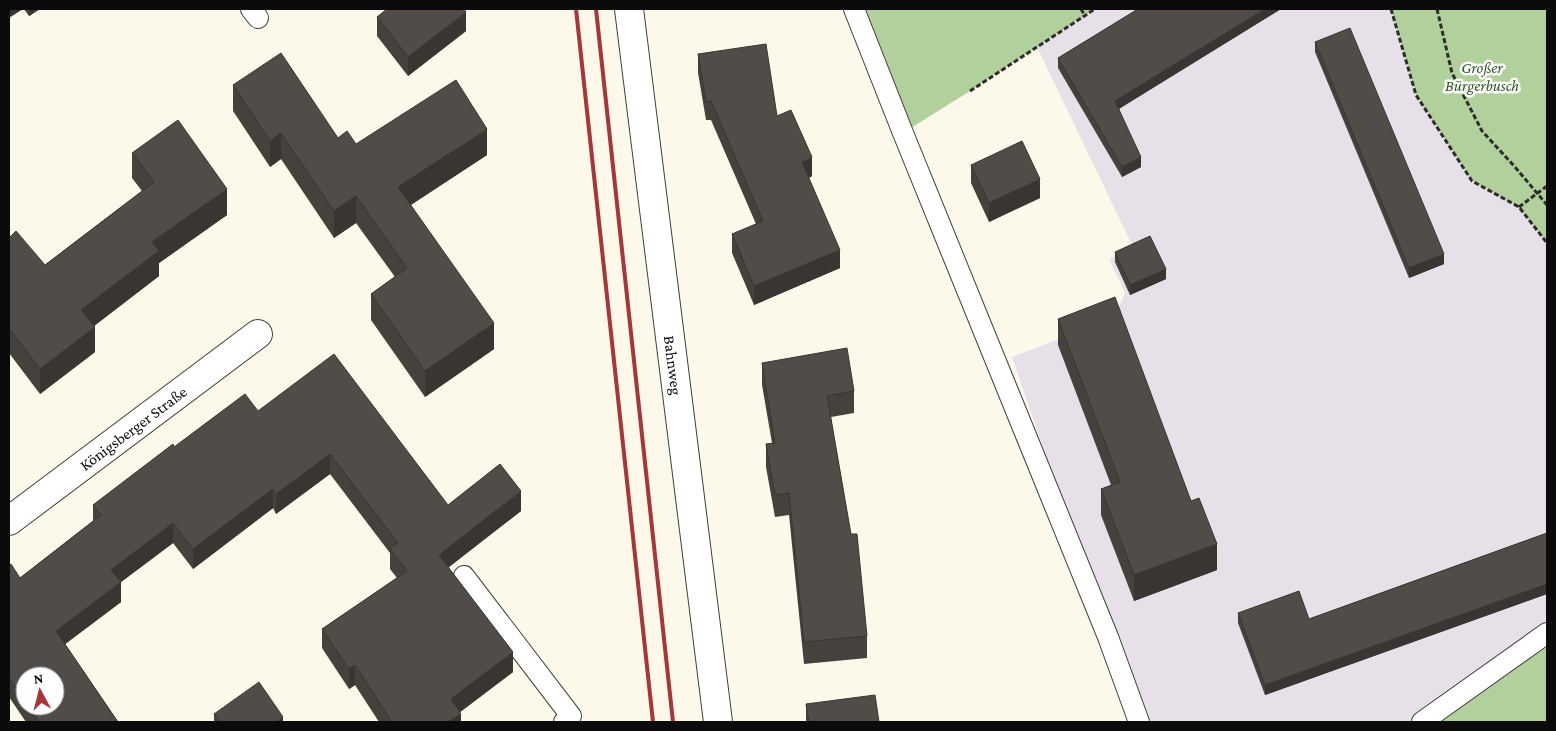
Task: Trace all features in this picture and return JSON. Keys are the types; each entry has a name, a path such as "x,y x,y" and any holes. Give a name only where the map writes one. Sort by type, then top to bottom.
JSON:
{"street":[{"name":"Bahnweg","path":"629,9 718,722"},
{"name":"Königsberger Straße","path":"9,521 258,334"}],"lane":[{"path":"854,9 1108,637 1139,722"},
{"path":"464,576 571,716 564,722"},
{"path":"1422,722 1547,633"}],"path":[{"path":"1081,9 1085,16"},
{"path":"970,91 1095,9"},
{"path":"1391,9 1416,95 1472,181 1519,207 1547,243"},
{"path":"1437,9 1452,73 1482,131 1547,205"},
{"path":"1519,207 1547,186"}],"shaded area":[{"path":"1095,9 1391,9 1416,95 1472,181 1519,207 1547,243 1547,633 1422,722 1139,722 1012,357 1114,318 1125,293 1109,259 1133,247 1037,47"}],"green space":[{"path":"854,9 1095,9 903,133"},
{"name":"Großer Bürgerbusch","path":"1391,9 1547,9 1547,243 1519,207 1472,181 1416,95"},
{"path":"1547,633 1547,722 1422,722"}],"building":[{"path":"387,9 464,9 466,12 408,57 377,17"},
{"path":"1138,9 1265,9 1115,101 1141,157 1122,167 1058,58"},
{"path":"1350,28 1444,254 1409,268 1315,42"},
{"path":"766,44 777,116 791,110 812,157 802,162 840,250 754,286 732,234 763,221 711,101 706,102 698,54"},
{"path":"281,53 338,138 347,131 356,144 456,80 487,129 398,187 494,323 425,371 371,294 407,268 356,196 334,211 281,133 270,141 233,85"},
{"path":"178,120 227,189 152,242 159,251 81,310 95,327 40,369 9,328 9,238 16,231 45,265 154,182 132,153"},
{"path":"1022,141 1040,179 989,203 971,165"},
{"path":"1150,236 1166,269 1130,285 1115,252"},
{"path":"1115,297 1191,501 1199,498 1217,544 1134,575 1101,489 1120,482 1058,319"},
{"path":"847,348 854,391 827,396 851,534 857,534 867,636 804,642 789,493 775,495 766,444 775,443 762,363"},
{"path":"334,354 448,505 500,464 521,491 439,555 513,652 451,699 461,714 448,722 392,722 355,665 349,669 322,629 407,571 390,549 398,543 330,454 276,494 273,489 193,549 173,523 111,570 121,582 56,631 118,722 39,722 35,716 65,716 65,666 15,666 15,687 9,678 9,565 11,564 20,578 101,515 93,505 173,444 174,447 245,394 258,411"},
{"path":"1547,533 1547,584 1265,685 1238,613 1299,591 1309,619"},
{"path":"259,682 283,717 276,722 220,722 214,714"},
{"path":"875,695 879,722 809,722 806,704"}],"railway":[{"path":"576,9 653,722"},
{"path":"596,9 673,722"}]}
